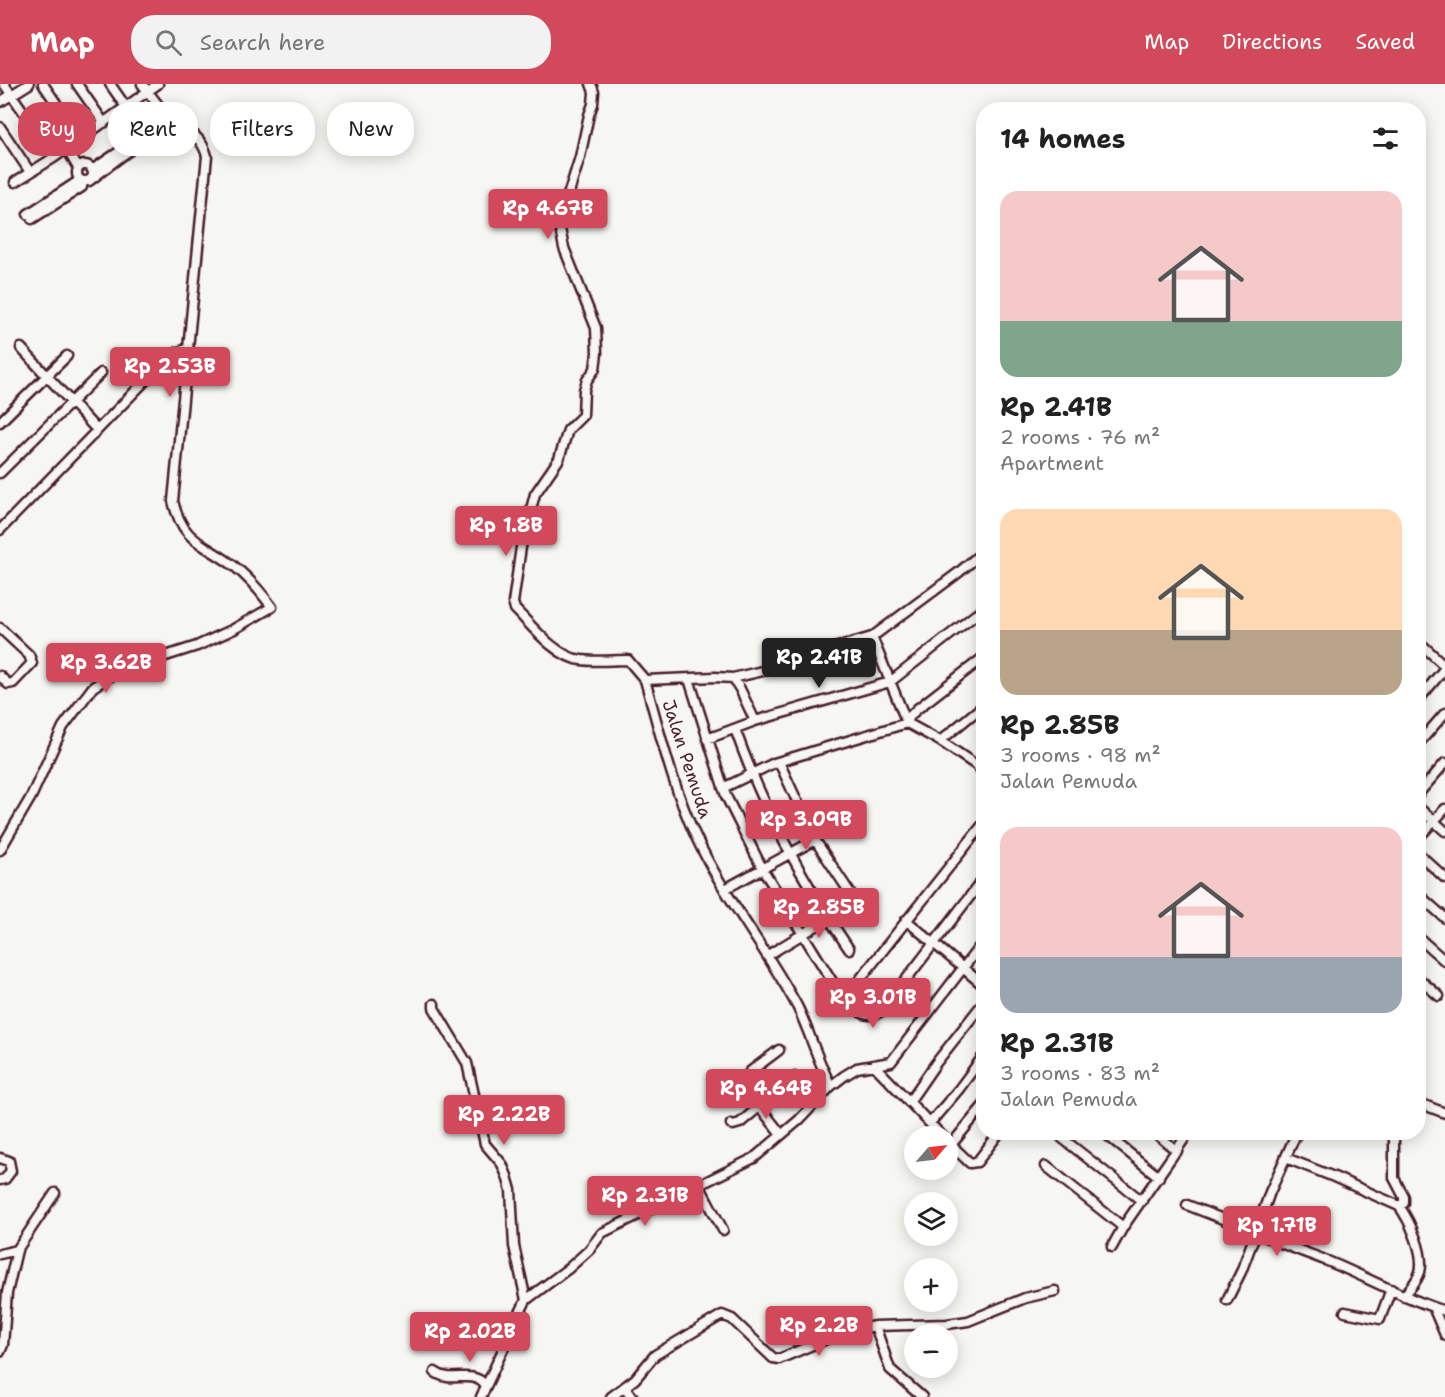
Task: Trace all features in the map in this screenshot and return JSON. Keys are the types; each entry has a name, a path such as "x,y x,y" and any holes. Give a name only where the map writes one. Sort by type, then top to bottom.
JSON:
{"street":[{"path":"4,84 56,158"},
{"path":"0,102 29,84"},
{"path":"43,84 55,102"},
{"path":"77,84 104,123"},
{"path":"110,84 123,102"},
{"path":"142,84 156,102"},
{"path":"133,102 159,84"},
{"path":"591,84 594,92 593,104 584,130 580,157 560,229 564,248 596,327 595,369 587,380 584,390 583,415 568,430 559,459 536,494 520,547 513,603 515,609 549,643 580,660 628,660 645,680 733,678 775,668 872,637 976,558"},
{"path":"96,129 108,120"},
{"path":"0,127 30,172"},
{"path":"0,850 31,797 63,727 93,687 119,671 197,645 272,607 240,571 192,539 185,531 176,512 173,492 207,156 198,137"},
{"path":"15,182 59,156"},
{"path":"74,156 80,166"},
{"path":"92,170 113,156"},
{"path":"30,217 122,156"},
{"path":"80,166 88,166 92,170 93,176 84,181"},
{"path":"80,166 76,173 84,181"},
{"path":"21,348 97,430"},
{"path":"0,530 168,359 189,348"},
{"path":"0,422 67,356"},
{"path":"0,473 100,373"},
{"path":"707,739 755,721 890,682 976,614"},
{"path":"0,628 32,659 32,663 13,683 8,684 2,678"},
{"path":"872,637 907,723 976,760"},
{"path":"1426,650 1445,667 1426,690"},
{"path":"723,788 779,762 907,723 916,709 976,663"},
{"path":"689,678 723,788 762,868 835,986"},
{"path":"733,678 755,721"},
{"name":"Jalan Pemuda","path":"645,680 674,779 696,837 724,890 748,929 768,955 798,1008 821,1069 831,1086"},
{"path":"940,741 976,712"},
{"path":"1426,735 1445,713"},
{"path":"735,729 751,774 789,854 849,950"},
{"path":"779,762 815,840 868,920"},
{"path":"1426,785 1445,763"},
{"path":"1426,830 1445,809"},
{"path":"1426,815 1445,831"},
{"path":"976,832 846,997 863,1014 874,1016 882,1011 976,888"},
{"path":"724,890 815,840"},
{"path":"1426,860 1445,878"},
{"path":"1426,901 1445,918"},
{"path":"768,955 856,902"},
{"path":"906,920 976,979"},
{"path":"1426,944 1445,961"},
{"path":"481,1397 526,1300 569,1268 589,1250 602,1233 754,1158 799,1120 831,1086 857,1068 891,1062 976,951"},
{"path":"1426,985 1439,996"},
{"path":"434,1004 467,1063 485,1143 502,1164 507,1176 511,1190 514,1246 526,1300"},
{"path":"909,1102 976,1012"},
{"path":"779,1050 751,1071 741,1083 781,1134"},
{"path":"874,1065 933,1126"},
{"path":"930,1123 976,1066"},
{"path":"731,1124 737,1125 795,1077"},
{"path":"1426,1106 1445,1113"},
{"path":"958,1136 976,1116"},
{"path":"958,1151 974,1164 994,1140"},
{"path":"1065,1140 1142,1201"},
{"path":"1113,1140 1159,1177"},
{"path":"1164,1140 1177,1151"},
{"path":"1112,1247 1123,1227 1184,1140"},
{"path":"1227,1300 1241,1272 1270,1192 1294,1140"},
{"path":"1394,1140 1394,1178 1404,1197 1404,1203 1400,1206"},
{"path":"0,1158 9,1161 11,1171 5,1179 0,1180"},
{"path":"1286,1158 1400,1206 1416,1238 1421,1270 1416,1282 1404,1296"},
{"path":"1046,1166 1123,1227"},
{"path":"699,1185 723,1230"},
{"path":"0,1352 3,1345 3,1294 16,1250 55,1193"},
{"path":"1187,1205 1445,1311"},
{"path":"0,1254 16,1250"},
{"path":"1345,1312 1380,1319 1391,1289"},
{"path":"611,1397 635,1379 655,1355 722,1315 732,1319 773,1358 779,1359 843,1332 875,1326 947,1324 968,1320 1025,1298 1055,1292"},
{"path":"1433,1307 1445,1335"},
{"path":"875,1326 890,1369 922,1397"},
{"path":"435,1372 447,1378 472,1376 486,1385"},
{"path":"624,1387 633,1397"}]}
